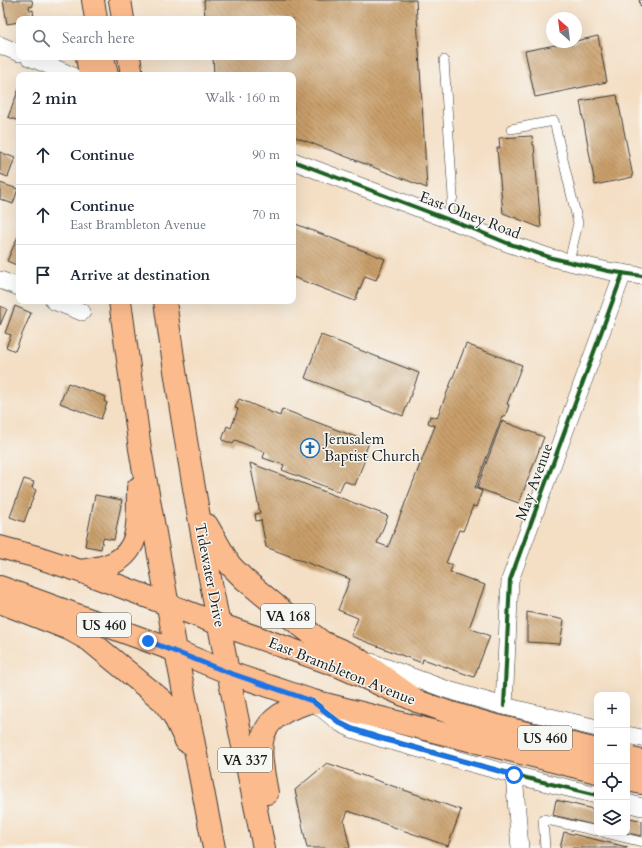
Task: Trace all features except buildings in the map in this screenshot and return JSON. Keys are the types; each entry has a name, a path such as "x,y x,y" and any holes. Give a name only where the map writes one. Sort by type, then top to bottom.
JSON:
{"main road":[{"path":"79,0 82,16"},
{"path":"93,0 96,16"},
{"path":"120,0 123,16"},
{"path":"88,60 90,72"},
{"path":"104,60 106,72"},
{"path":"130,60 132,72"},
{"path":"120,304 140,449 176,651 199,768"},
{"name":"Tidewater Drive","path":"165,304 195,497 227,672 264,848"},
{"path":"80,571 114,563 126,553 135,541 137,534 140,449"},
{"name":"VA 168","path":"195,497 208,528 224,556 237,573 322,642 354,656 417,701"},
{"name":"East Brambleton Avenue","path":"0,547 80,571 219,624 340,667 417,701 448,712 493,725 594,749"},
{"name":"East Brambleton Avenue","path":"0,587 176,651 227,672 312,701 594,771"},
{"name":"VA 337","path":"0,602 80,634 140,681 168,707 174,716 199,768 214,848"},
{"path":"274,848 272,823 262,765 262,743 266,729 275,718 287,710 312,701"},
{"path":"630,759 642,761"},
{"path":"630,781 642,783"}],"street":[{"path":"0,45 16,52"},
{"path":"36,60 64,72"},
{"name":"East Olney Road","path":"296,162 446,218 507,243 552,258 608,271 642,276"},
{"name":"May Avenue","path":"504,706 510,580 623,273"},
{"path":"0,280 16,287"},
{"path":"62,304 82,312"},
{"path":"354,656 448,690 504,706 594,727"},
{"path":"312,701 340,723 352,729 514,775 594,794"},
{"path":"630,736 642,738"},
{"path":"514,775 520,848"},
{"path":"630,804 642,807"}],"lane":[{"path":"444,60 453,197 446,218"},
{"path":"511,128 554,121 578,223 569,262"},
{"path":"545,848 543,818 594,830"},
{"path":"617,836 642,842"}],"railway":[{"path":"641,0 642,5"}],"cycle path":[{"path":"296,162 507,243 552,258 608,271 642,276"},
{"path":"504,706 510,580 623,273"},
{"path":"313,701 340,723 352,729 514,775 594,794"}],"place":[{"name":"Jerusalem Baptist Church","path":"310,448"}],"route":[{"path":"148,641 227,672 312,701 340,723 352,729 514,775"}]}
